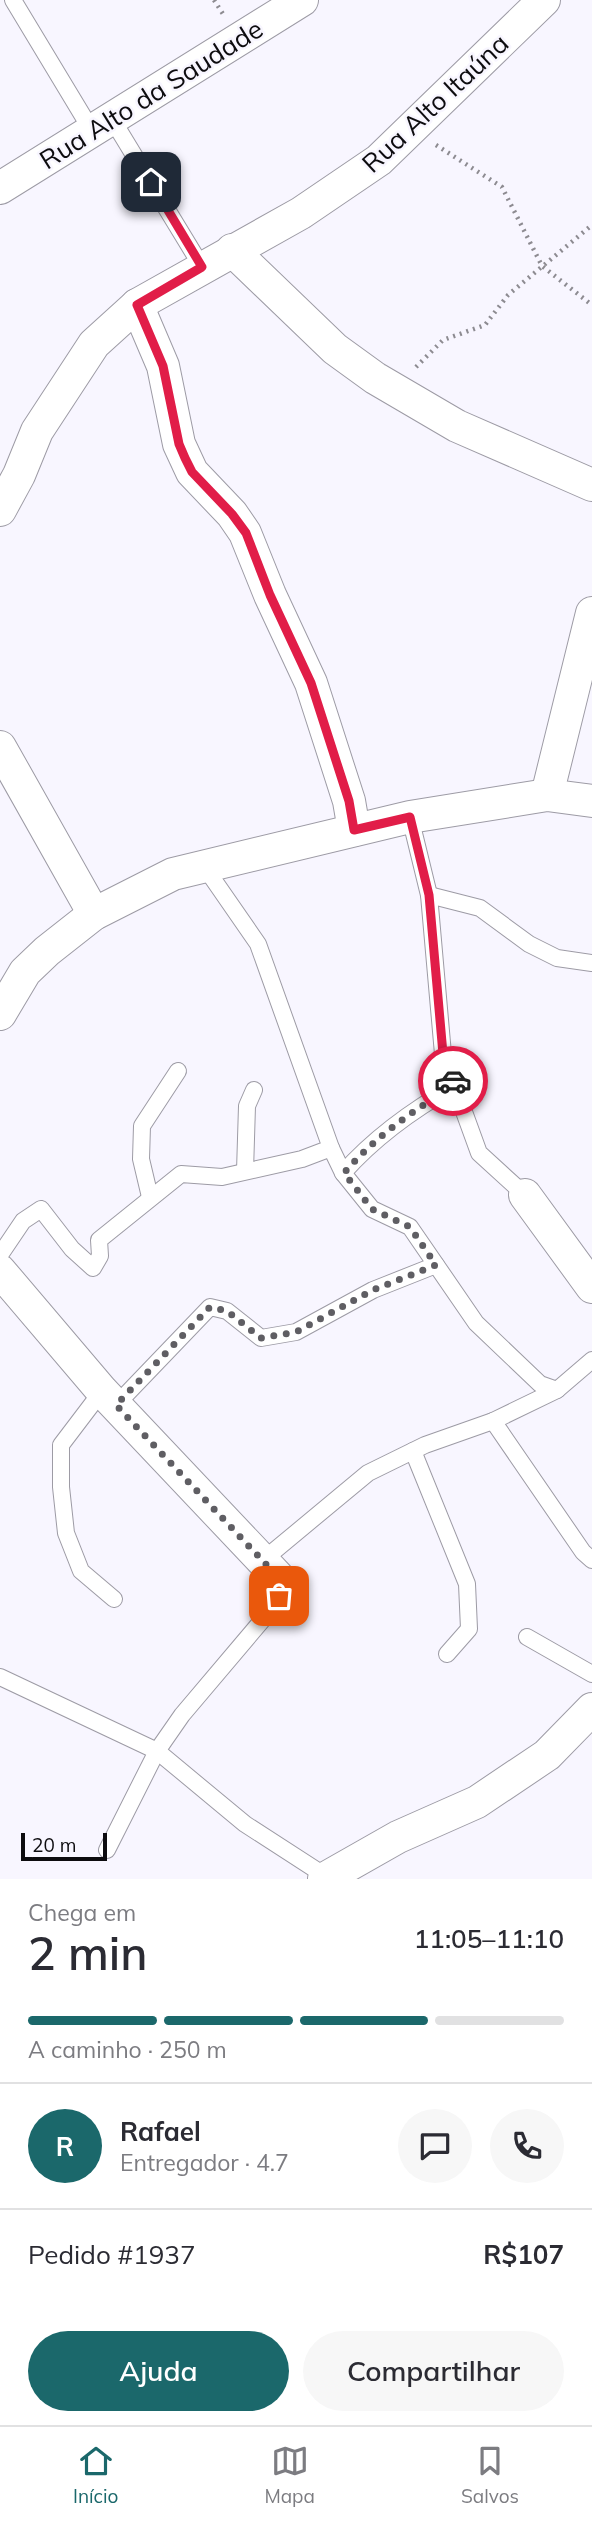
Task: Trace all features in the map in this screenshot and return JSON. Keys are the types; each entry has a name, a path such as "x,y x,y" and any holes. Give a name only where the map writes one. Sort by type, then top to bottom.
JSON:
{"street":[{"name":"Rua Alto da Saudade","path":"0,188 302,0"},
{"name":"Rua Alto Itaúna","path":"0,510 19,475 37,431 94,344 137,305 301,214 379,160 544,0"},
{"path":"232,250 335,349 394,389 457,426 592,485"},
{"path":"137,305 163,366 183,453 192,472 232,514 246,533 270,595 311,683 349,801 354,830"},
{"path":"547,795 592,613"},
{"path":"0,747 94,915"},
{"path":"0,1014 25,972 47,951 94,915 173,874 410,817 547,795 592,801"},
{"path":"525,1195 592,1287"},
{"path":"0,1271 109,1398 270,1569"},
{"path":"326,1878 398,1836 477,1802 547,1755 592,1709"}],"lane":[{"path":"13,0 202,267"},
{"path":"410,817 429,895 443,1054 479,1153 525,1195"},
{"path":"204,866 258,943 331,1148 344,1173 372,1209 410,1227 476,1323 540,1384 557,1390"},
{"path":"429,895 480,908 529,944 556,958 592,963"},
{"path":"150,1197 141,1158 142,1125 178,1071"},
{"path":"344,1173 360,1154 429,1100 455,1086"},
{"path":"246,1171 247,1106 254,1090"},
{"path":"0,1255 23,1221 41,1209 72,1248 93,1268 100,1256 99,1240 181,1174 222,1177 302,1158 331,1148"},
{"path":"114,1599 80,1571 66,1533 61,1487 61,1445 210,1307 227,1311 261,1338 296,1332 373,1290 436,1265"},
{"path":"107,1850 157,1751 182,1715 270,1611 282,1588 270,1569 368,1473 557,1390 592,1360"},
{"path":"492,1420 583,1552 592,1560"},
{"path":"413,1451 467,1584 469,1629 447,1654"},
{"path":"527,1637 592,1674"},
{"path":"0,1677 157,1751 245,1824 326,1878"}],"path":[{"path":"411,129 502,187 542,266 592,306"},
{"path":"394,389 443,340 485,325 509,295 592,225"}],"way so far":[{"path":"279,1596 282,1588 278,1577 116,1405 210,1307 227,1311 261,1338 296,1332 373,1290 436,1265 410,1227 372,1209 344,1173 360,1154 429,1100 455,1086 453,1081"}],"route":[{"path":"151,182 202,267 137,305 163,366 179,444 192,472 232,514 246,533 270,595 311,683 349,801 354,830 410,817 429,895 443,1054 453,1081"}]}
